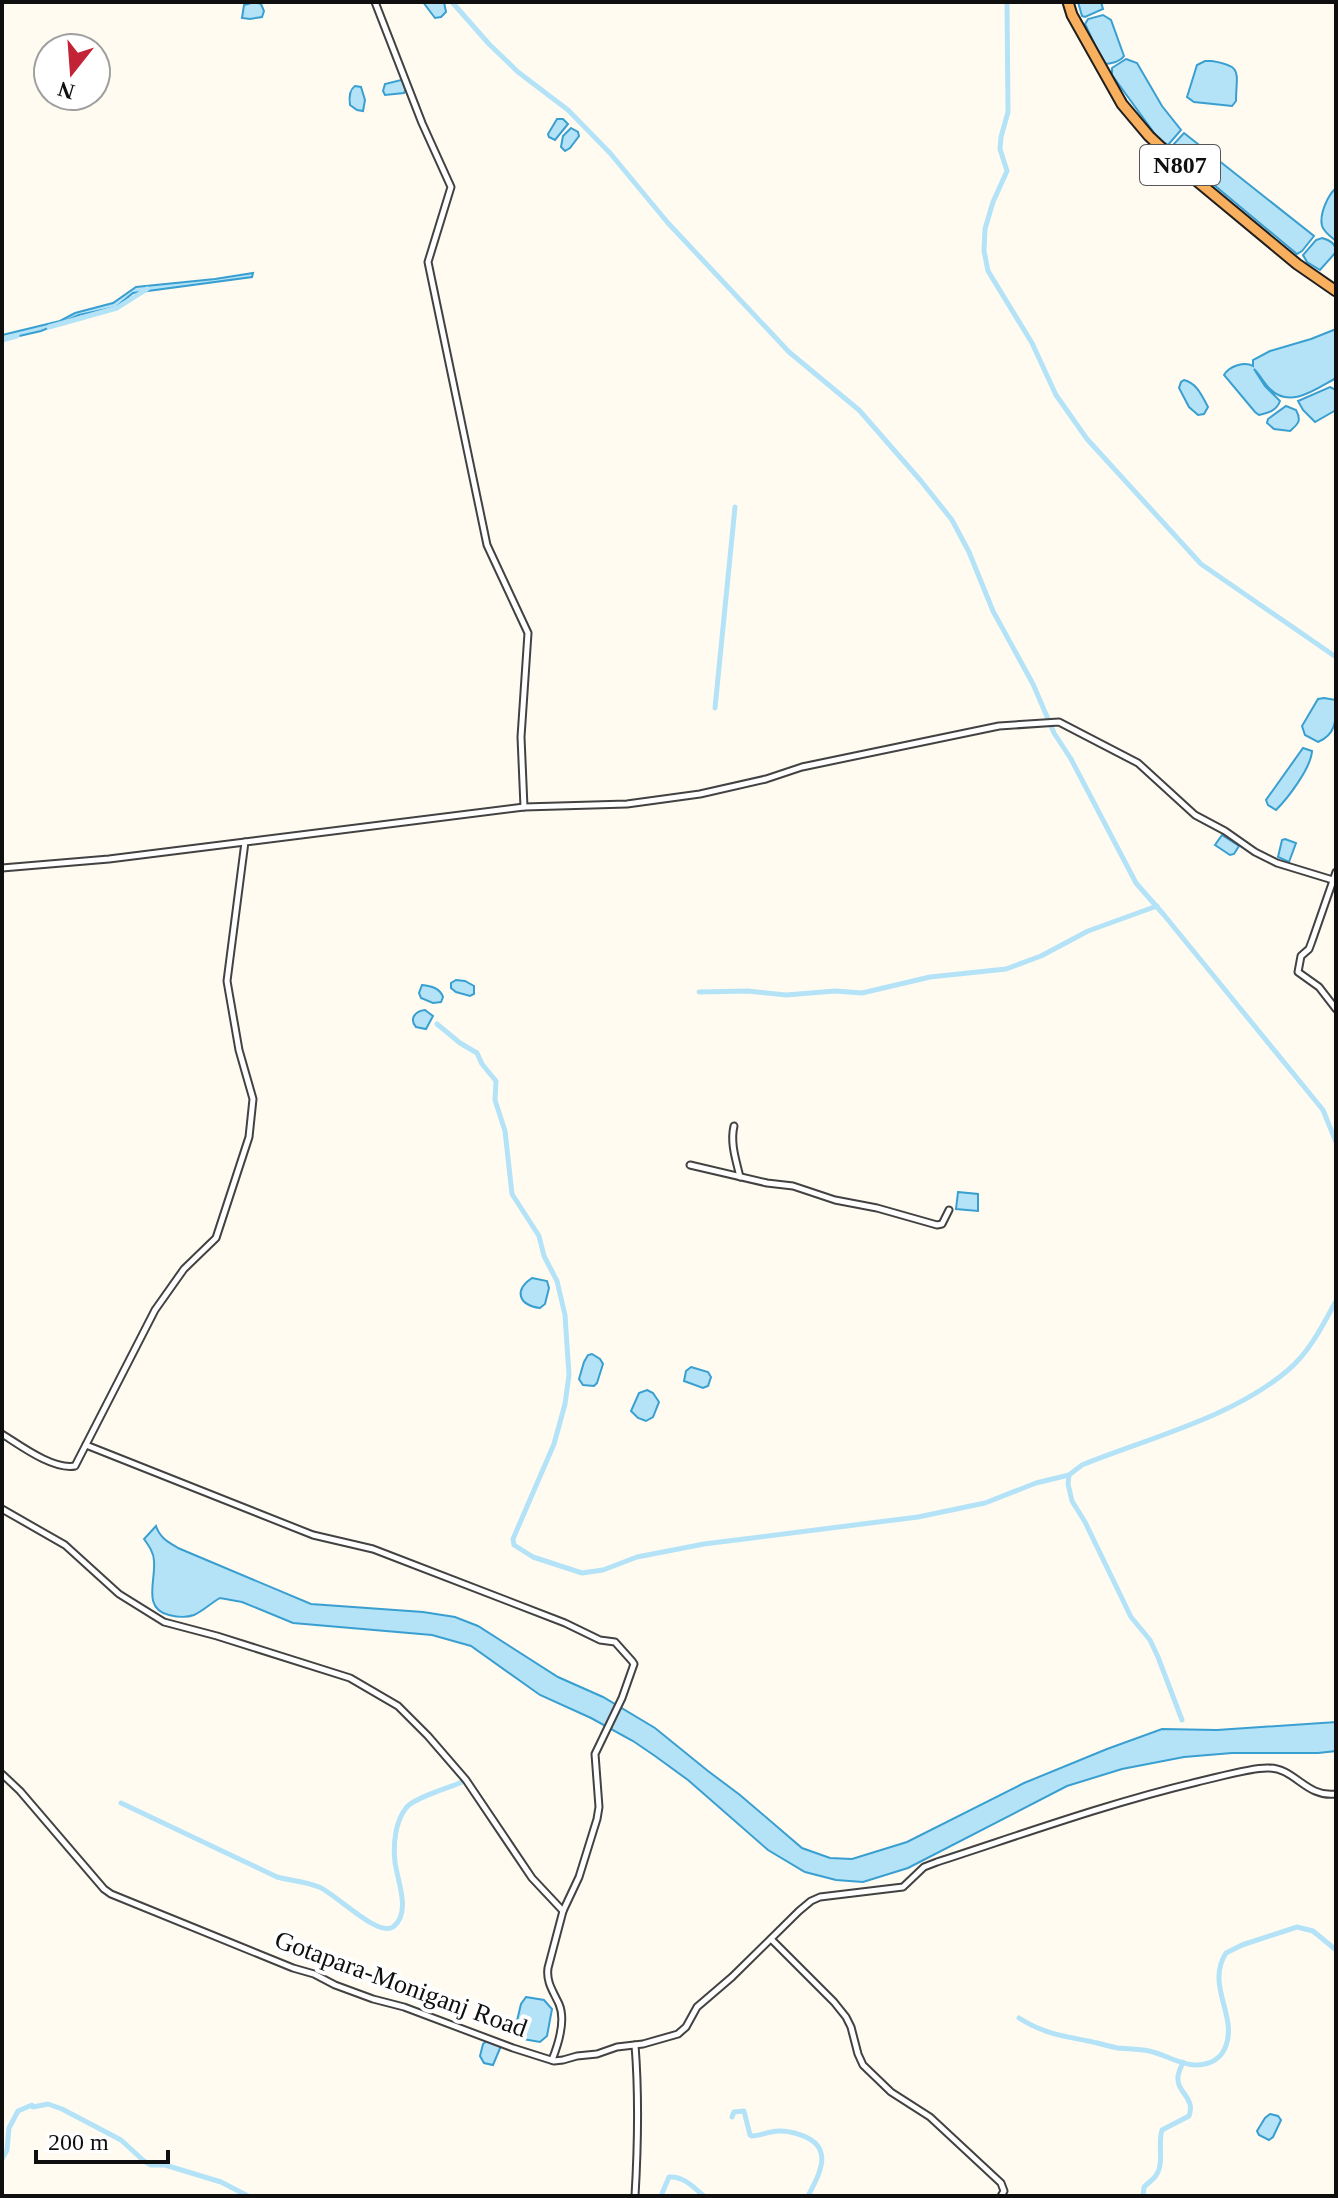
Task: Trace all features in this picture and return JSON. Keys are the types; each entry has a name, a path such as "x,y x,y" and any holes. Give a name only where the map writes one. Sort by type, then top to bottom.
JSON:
{"highway":[{"name":"N807","path":"1068,2 1072,15 1115,93 1149,136 1275,246 1336,291"}],"street":[{"path":"375,2 451,187 428,262 487,545 528,633 521,737 524,807"},
{"path":"2,868 109,859 524,807 627,804 700,794 802,767 999,726 1059,722 1138,763 1195,815 1255,852 1277,863 1335,880"},
{"path":"2,1434 31,1453 65,1468 75,1466 155,1310 184,1269 216,1238 249,1137 253,1099 239,1050 227,981 245,842"},
{"path":"1336,872 1309,949 1301,956 1298,972 1319,987 1336,1009"},
{"path":"734,1126 733,1149 740,1177"},
{"path":"690,1165 793,1186 835,1200 937,1225 942,1224 949,1210"},
{"path":"86,1445 313,1535 373,1549 565,1623 600,1640 615,1642 634,1664 622,1698 598,1745 594,1764 599,1807 597,1819 579,1877 563,1911 547,1978 562,2013 552,2060"},
{"path":"2,1509 65,1545 119,1594 164,1622 350,1678 398,1706 466,1780 532,1878 563,1911"},
{"name":"Gotapara-Moniganj Road","path":"2,1774 111,1894 348,1990 552,2060 597,2054 678,2034 686,2027 697,2007 799,1911 820,1897 903,1887 924,1867 937,1862 1100,1809 1178,1787 1271,1767 1290,1775 1313,1792 1336,1794"},
{"path":"771,1939 846,2017 863,2065 891,2092 930,2117 965,2147 1001,2183 1004,2191 1001,2196"},
{"path":"635,2045 639,2144 635,2196"}],"water":[{"path":"423,2 444,2 446,12 435,18"},
{"path":"1078,2 1101,2 1103,9 1085,17"},
{"path":"261,4 264,11 262,17 242,18 244,5"},
{"path":"1103,15 1111,20 1124,56 1106,64 1085,24 1088,19"},
{"path":"1126,59 1137,63 1162,106 1181,130 1168,145 1160,141 1112,75 1112,68"},
{"path":"1212,61 1229,65 1236,72 1236,101 1232,106 1194,102 1187,97 1197,65"},
{"path":"401,80 406,89 404,93 385,95 385,84"},
{"path":"355,86 361,87 365,100 363,111 350,105"},
{"path":"557,119 563,119 568,124 555,140 548,134"},
{"path":"571,128 579,136 565,151 561,147 563,136"},
{"path":"1184,133 1314,236 1302,251 1297,254 1172,150"},
{"path":"1336,188 1336,241 1324,230 1321,221 1325,205"},
{"path":"1322,238 1333,244 1336,252 1320,270 1307,262 1303,255 1316,240"},
{"path":"253,273 252,277 133,293 116,307 79,315 41,331 2,340 2,335 60,321 75,313 113,303 136,287"},
{"path":"1336,329 1336,378 1312,392 1294,397 1278,395 1254,369 1265,386 1280,401 1269,412 1259,415 1255,412 1224,375 1237,365 1253,366 1253,360 1270,351"},
{"path":"1184,380 1201,394 1208,407 1204,414 1198,415 1189,407 1179,388"},
{"path":"1330,387 1336,390 1336,410 1315,422 1298,401"},
{"path":"1286,406 1296,410 1298,422 1290,431 1274,429 1267,423 1268,419"},
{"path":"1318,699 1336,700 1335,720 1329,735 1318,742 1305,735 1302,726"},
{"path":"1303,748 1312,751 1308,766 1276,810 1266,800"},
{"path":"1222,835 1239,846 1234,854 1230,855 1215,845"},
{"path":"1282,840 1296,843 1289,862 1278,857"},
{"path":"456,980 474,986 474,994 470,996 456,992 451,988 451,983"},
{"path":"422,985 440,991 443,997 441,1002 433,1003 421,998"},
{"path":"425,1010 433,1016 426,1029 416,1027 414,1016"},
{"path":"958,1192 978,1194 978,1211 956,1209"},
{"path":"532,1278 547,1281 549,1288 545,1304 540,1308 527,1304 521,1296 523,1287"},
{"path":"592,1354 603,1364 597,1383 594,1386 583,1385 579,1379 584,1362"},
{"path":"691,1367 708,1372 711,1377 708,1386 703,1388 684,1381 686,1371"},
{"path":"647,1390 659,1402 653,1417 646,1421 631,1411 639,1393"},
{"path":"156,1526 162,1537 178,1548 311,1604 423,1612 455,1617 478,1626 558,1677 603,1697 655,1728 802,1848 830,1858 852,1859 907,1842 1024,1783 1162,1729 1217,1730 1336,1722 1336,1751 1184,1757 1122,1769 1067,1786 908,1868 863,1882 836,1880 805,1872 768,1850 688,1780 655,1756 591,1718 540,1695 471,1646 432,1635 293,1623 242,1602 220,1598 191,1616 161,1612 152,1593 153,1555 144,1539"},
{"path":"526,1997 544,2000 552,2009 547,2036 540,2042 523,2039 515,2029 521,2004"},
{"path":"488,2040 501,2046 493,2065 484,2063 480,2056 483,2044"},
{"path":"1270,2114 1281,2120 1269,2140 1257,2131"}],"waterway":[{"path":"452,2 518,72 568,110 610,153 668,223 789,352 859,410 952,520 1054,733 1071,759 1136,883 1323,1110 1336,1142"},
{"path":"1007,2 1008,112 1000,149 1007,171 985,229 984,251 988,271 1032,343 1056,395 1087,439 1201,564 1336,657"},
{"path":"49,327 117,308 147,289"},
{"path":"2,340 17,336"},
{"path":"715,708 735,507"},
{"path":"699,992 748,991 786,995 835,991 862,993 930,977 1006,969 1041,956 1088,931 1157,906"},
{"path":"437,1024 477,1053 496,1081 495,1100 505,1131 512,1194 539,1236 544,1256 557,1281 565,1315 569,1375 565,1404 554,1444 513,1539 514,1545 533,1557 582,1573 603,1570 637,1557 704,1544 918,1517 985,1503 1036,1483 1069,1475"},
{"path":"1182,1720 1150,1640 1131,1617 1072,1501 1069,1475 1082,1465 1189,1426 1265,1387 1302,1356 1336,1301"},
{"path":"121,1803 277,1877 319,1887 367,1921 386,1928 393,1927 402,1913 394,1848 402,1814 410,1804 462,1782"},
{"path":"1019,2018 1061,2035 1118,2048 1149,2051 1189,2065 1204,2064 1220,2056 1228,2036 1219,1977 1226,1953 1297,1927 1313,1931 1336,1950"},
{"path":"1143,2196 1144,2187 1160,2167 1162,2130 1189,2116 1190,2104 1178,2082 1183,2062"},
{"path":"33,2107 48,2104 62,2109 121,2140 151,2165 165,2165 221,2182 248,2196"},
{"path":"2,2159 7,2150 9,2128 18,2111 32,2105"},
{"path":"732,2117 734,2112 744,2111 752,2136 784,2131 807,2138 818,2147 822,2163 808,2196"},
{"path":"661,2196 669,2177 684,2180 704,2196"}]}
